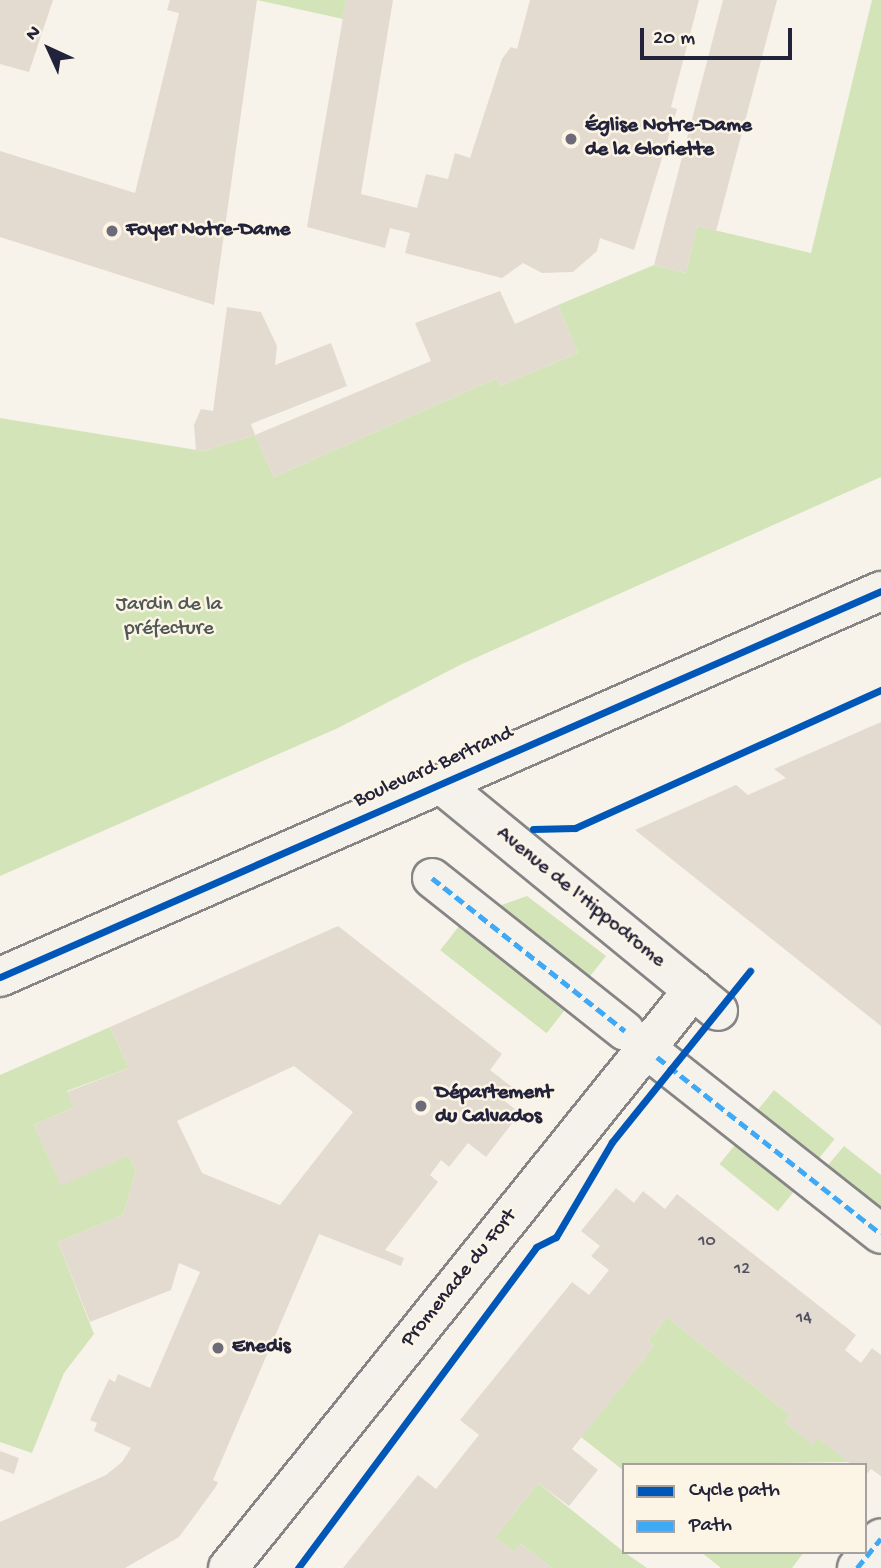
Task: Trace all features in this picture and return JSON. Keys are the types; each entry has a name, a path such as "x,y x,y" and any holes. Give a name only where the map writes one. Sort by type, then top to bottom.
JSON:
{"street":[{"name":"Boulevard Bertrand","path":"0,977 881,591"},
{"name":"Avenue de l'Hippodrome","path":"442,784 705,1001"},
{"path":"432,878 625,1031"},
{"name":"Promenade du Fort","path":"228,1568 705,1001"},
{"path":"657,1056 881,1234"},
{"path":"856,1568 881,1538"}],"green space":[{"path":"257,0 346,0 343,19"},
{"name":"Jardin de la préfecture","path":"872,0 881,0 881,477 462,664 338,728 0,876 0,418 203,451 255,435 274,477 497,378 500,386 578,353 558,305 654,265 686,273 697,226 811,253"},
{"path":"527,896 606,956 587,980 493,908"},
{"path":"463,921 569,1004 547,1033 440,950"},
{"path":"110,1027 129,1068 67,1091 74,1107 34,1125 61,1185 129,1155 136,1172 123,1215 58,1242 94,1334 64,1373 32,1453 0,1442 0,1075"},
{"path":"774,1090 835,1139 814,1164 754,1115"},
{"path":"739,1140 797,1187 778,1211 719,1164"},
{"path":"844,1146 881,1175 881,1216 823,1171"},
{"path":"667,1317 790,1415 785,1422 812,1444 818,1438 849,1462 622,1463 622,1469 581,1437 654,1346 648,1341"},
{"path":"538,1483 622,1550 622,1554 627,1554 647,1568 552,1568 521,1544 515,1552 495,1537"},
{"path":"704,1554 802,1554 792,1568 721,1568"}],"building":[{"path":"0,0 53,0 29,72 0,64"},
{"path":"170,0 257,0 214,305 0,237 0,151 135,193 179,13 167,10"},
{"name":"Église Notre-Dame de la Gloriette","path":"346,0 393,0 361,194 417,208 426,174 448,179 455,153 470,158 502,59 511,47 517,49 530,0 699,0 671,107 677,109 634,250 600,238 597,251 573,272 542,273 523,263 502,278 405,253 410,233 390,228 385,248 307,227"},
{"path":"723,0 777,0 716,231 697,226 686,273 654,265"},
{"path":"500,291 515,324 558,305 578,353 500,386 497,378 274,477 255,435 431,361 415,323"},
{"path":"227,307 261,312 277,346 275,365 331,343 347,386 251,424 255,435 203,451 196,450 194,425 201,409 213,411"},
{"path":"881,722 881,1026 635,830 736,785 748,795 786,778 774,769"},
{"path":"338,926 502,1054 490,1070 512,1087 502,1099 520,1113 486,1157 468,1143 449,1167 441,1160 430,1175 438,1182 385,1250 404,1258 401,1266 319,1234 213,1480 218,1482 179,1537 125,1568 0,1568 0,1522 106,1475 122,1462 131,1448 94,1431 97,1423 90,1420 109,1379 115,1382 118,1374 150,1388 200,1272 179,1263 171,1290 90,1322 58,1242 123,1215 136,1172 129,1155 61,1186 34,1125 74,1107 67,1092 129,1068 110,1027","holes":["294,1066 353,1112 280,1205 202,1173 177,1121"]},
{"path":"616,1188 634,1203 643,1191 665,1209 677,1194 856,1335 845,1350 861,1363 872,1348 881,1355 881,1476 871,1469 867,1474 867,1463 849,1463 818,1438 813,1445 785,1422 790,1415 667,1317 648,1341 654,1346 572,1449 598,1470 569,1506 538,1483 495,1537 515,1552 521,1544 552,1568 343,1568 418,1475 436,1489 479,1435 460,1420 572,1282 589,1295 609,1270 591,1256 600,1246 581,1231"},
{"path":"0,1451 19,1458 14,1474 0,1469"}],"marked path":[{"path":"432,878 625,1031"},
{"path":"657,1057 881,1234"},
{"path":"857,1568 881,1538"}],"cycle path":[{"path":"0,977 881,591"},
{"path":"533,829 575,828 881,690"},
{"path":"298,1568 536,1247 556,1237 612,1142 750,971"}],"place":[{"name":"Église Notre-Dame de la Gloriette","path":"571,139"},
{"name":"Foyer Notre-Dame","path":"112,231"},
{"name":"Département du Calvados","path":"421,1106"},
{"name":"Enedis","path":"218,1348"}]}
